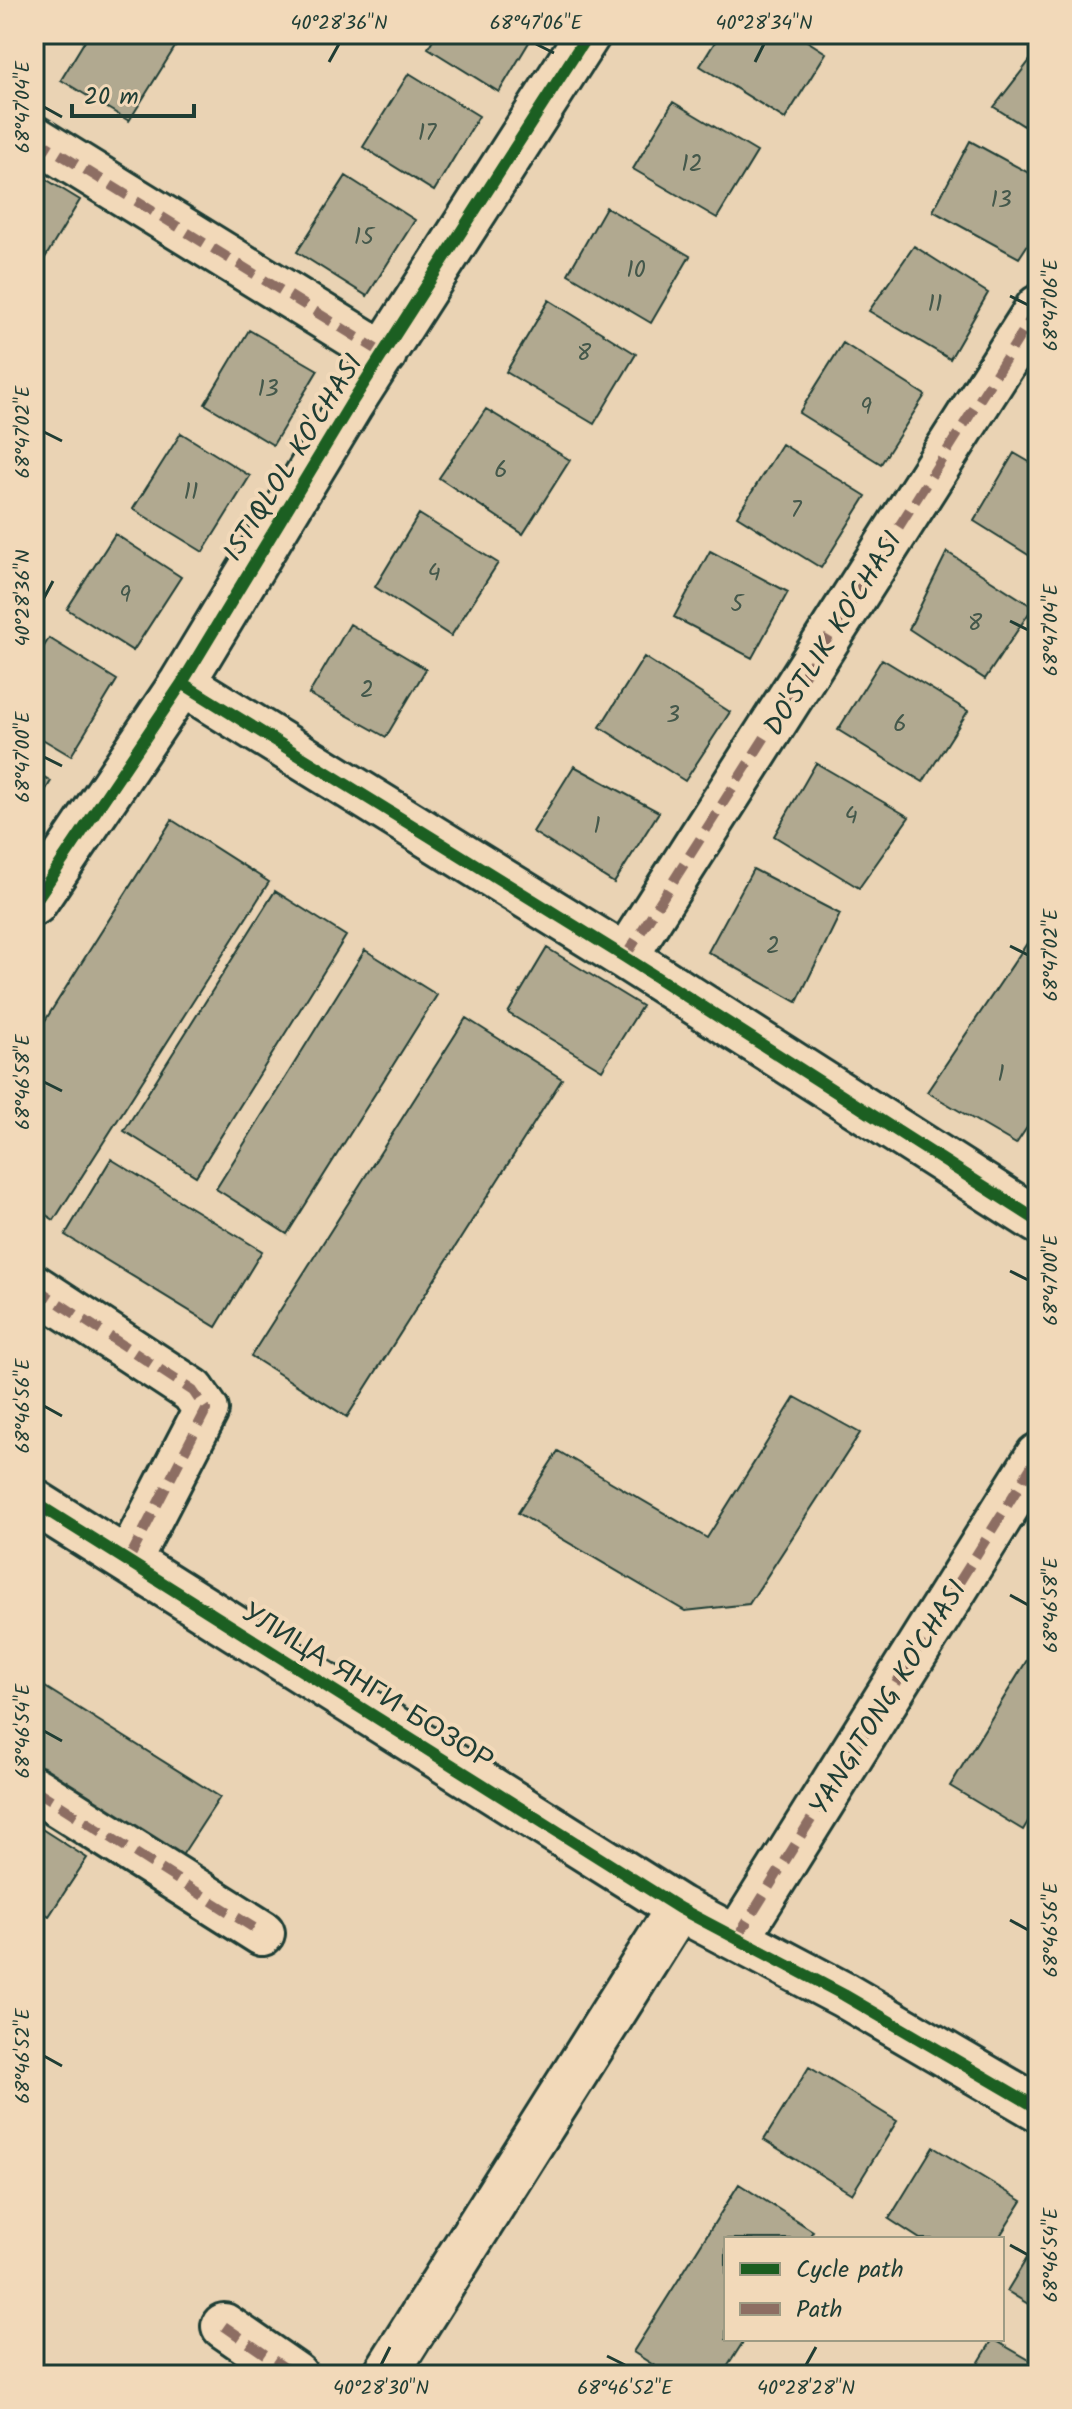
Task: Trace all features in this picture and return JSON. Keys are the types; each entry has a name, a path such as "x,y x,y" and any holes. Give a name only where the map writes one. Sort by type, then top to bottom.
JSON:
{"street":[{"name":"ISTIQLOL KO'CHASI","path":"34,903 182,683 350,405 588,34"},
{"path":"34,138 384,354"},
{"name":"DO'STLIK KO'CHASI","path":"625,957 1038,308"},
{"path":"182,683 1036,1215"},
{"path":"34,1287 193,1391 206,1410 128,1561"},
{"name":"YANGITONG KO'CHASI","path":"737,1938 1038,1456"},
{"name":"УЛИЦА ЯНГИ БОЗОР","path":"34,1502 679,1908 844,1995 1038,2108"},
{"path":"34,1789 262,1933"},
{"path":"385,2375 679,1908"},
{"path":"224,2326 295,2375"}],"building":[{"path":"89,34 153,34 175,47 129,121 61,80"},
{"path":"436,34 534,34 499,92 428,48"},
{"path":"720,34 796,34 826,53 785,119 700,66"},
{"path":"1038,50 1038,135 994,107"},
{"path":"409,73 479,116 434,191 363,147"},
{"path":"673,102 757,152 717,218 633,169"},
{"path":"970,141 1038,178 1038,229 1019,258 933,211"},
{"path":"34,172 80,200 34,276"},
{"path":"346,176 415,220 367,296 297,252"},
{"path":"606,207 690,256 651,323 568,274"},
{"path":"914,246 988,293 950,359 869,311"},
{"path":"549,300 636,354 594,424 506,372"},
{"path":"249,330 318,370 273,445 205,404"},
{"path":"843,343 925,395 881,464 799,413"},
{"path":"486,409 570,460 523,534 439,478"},
{"path":"181,433 250,476 203,552 133,509"},
{"path":"782,444 866,496 821,568 737,516"},
{"path":"1014,453 1038,467 1038,561 974,521"},
{"path":"419,514 498,563 451,636 375,587"},
{"path":"115,534 181,577 133,651 67,609"},
{"path":"710,551 788,592 752,658 674,617"},
{"path":"947,552 1033,607 985,679 909,629"},
{"path":"350,624 426,669 386,737 309,694"},
{"path":"49,638 117,680 71,756 34,734 34,663"},
{"path":"644,657 730,712 685,781 600,727"},
{"path":"882,659 968,711 923,782 838,730"},
{"path":"816,763 909,817 859,888 774,836"},
{"path":"574,766 659,812 614,883 533,832"},
{"path":"34,771 51,781 34,809"},
{"path":"172,820 269,882 54,1220 34,1207 34,1038"},
{"path":"753,869 840,914 797,1002 708,952"},
{"path":"275,891 346,936 196,1176 124,1131"},
{"path":"1038,927 1038,1111 1016,1144 927,1092"},
{"path":"547,948 642,1006 602,1070 508,1013"},
{"path":"365,950 437,995 287,1234 216,1189"},
{"path":"466,1018 562,1079 347,1417 251,1356"},
{"path":"111,1159 262,1251 216,1327 65,1235"},
{"path":"795,1397 860,1433 749,1604 685,1611 518,1513 558,1451 707,1538"},
{"path":"1038,1642 1038,1805 1023,1830 950,1786"},
{"path":"34,1680 220,1797 179,1860 34,1769"},
{"path":"34,1824 87,1858 49,1916 34,1906"},
{"path":"809,2067 897,2121 852,2194 764,2140"},
{"path":"933,2147 1022,2201 999,2237 917,2237 889,2219"},
{"path":"739,2184 813,2231 809,2237 724,2237 724,2341 744,2341 722,2375 669,2375 633,2352"},
{"path":"1038,2240 1038,2310 1007,2291"},
{"path":"992,2341 1038,2365 1038,2375 971,2375"}],"marked path":[{"path":"34,138 384,354"},
{"path":"625,957 1038,308"},
{"path":"34,1287 193,1391 206,1410 128,1561"},
{"path":"737,1938 1038,1456"},
{"path":"34,1789 262,1933"},
{"path":"224,2326 295,2375"}],"cycle path":[{"path":"34,903 182,683 350,405 588,34"},
{"path":"182,683 625,957 1038,1221"},
{"path":"34,1502 679,1908 844,1995 1038,2108"}]}
